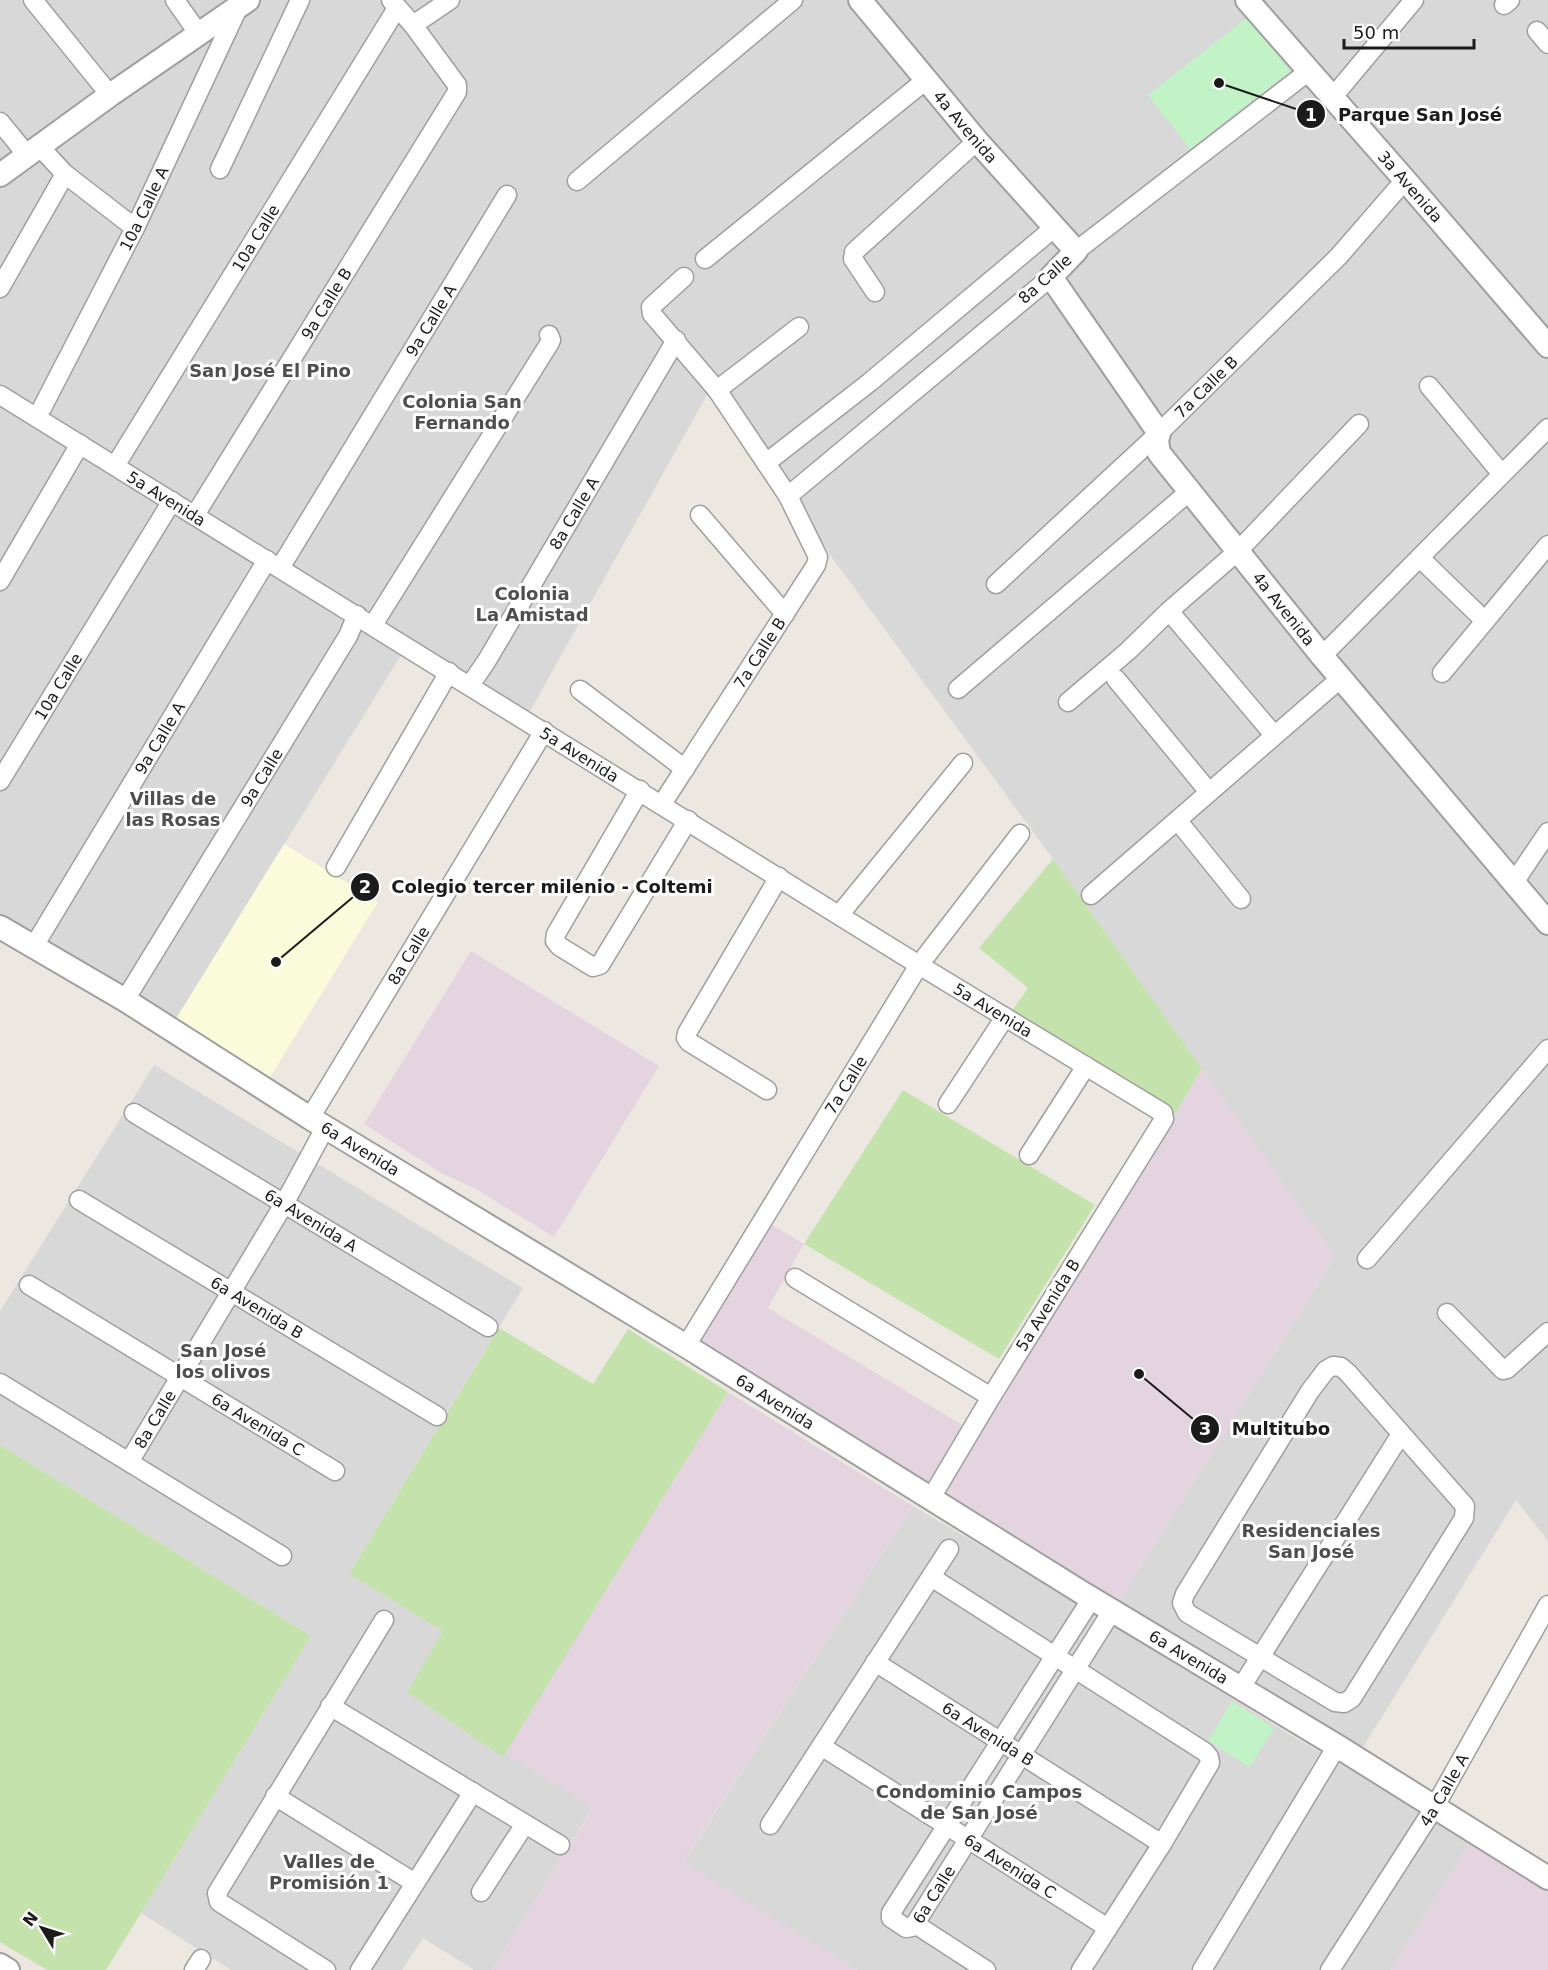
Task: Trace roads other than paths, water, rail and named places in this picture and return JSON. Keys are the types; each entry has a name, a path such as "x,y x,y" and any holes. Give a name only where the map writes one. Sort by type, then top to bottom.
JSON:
{"street":[{"path":"33,0 110,95"},
{"path":"175,0 198,33"},
{"path":"220,169 300,0"},
{"path":"394,4 413,25 450,0"},
{"path":"577,181 793,0"},
{"name":"4a Avenida","path":"860,0 977,141 1076,251"},
{"name":"3a Avenida","path":"1247,0 1548,346"},
{"path":"1332,98 1414,0"},
{"path":"0,175 110,95 244,3"},
{"name":"10a Calle A","path":"42,408 135,228 244,3"},
{"name":"10a Calle","path":"115,466 394,4"},
{"name":"9a Calle B","path":"195,515 457,92 457,85 413,25"},
{"name":"8a Calle","path":"788,496 1051,277 1076,251 1309,71"},
{"path":"705,259 926,80"},
{"path":"0,122 135,228"},
{"path":"875,292 853,259 854,252 977,141"},
{"path":"0,288 65,174"},
{"name":"7a Calle B","path":"996,584 1159,433 1339,256 1405,180"},
{"name":"9a Calle A","path":"34,946 507,195"},
{"path":"766,463 870,382 1055,227"},
{"path":"684,277 651,308 652,314 717,390 788,496"},
{"name":"4a Avenida","path":"1051,277 1159,433 1157,441 1159,453 1322,656 1515,881 1548,923"},
{"path":"717,390 799,327"},
{"path":"373,625 549,344 551,340 549,335"},
{"name":"8a Calle A","path":"470,685 486,662 676,340"},
{"path":"1429,386 1501,473"},
{"name":"5a Avenida","path":"0,394 1163,1113"},
{"path":"1068,702 1238,551 1359,424"},
{"path":"1322,656 1548,428"},
{"path":"0,580 80,444"},
{"path":"958,690 1190,491"},
{"name":"7a Calle B","path":"662,804 816,565 818,557 788,496"},
{"name":"10a Calle","path":"0,781 172,501"},
{"path":"700,515 785,614"},
{"path":"1443,673 1548,545"},
{"path":"1420,558 1485,621"},
{"path":"1169,611 1274,735"},
{"name":"9a Calle","path":"125,1000 348,636 357,615"},
{"path":"336,867 449,672"},
{"path":"1091,895 1341,678"},
{"path":"1116,679 1209,792"},
{"path":"580,690 685,769"},
{"name":"8a Calle","path":"129,1462 284,1204 317,1123 544,731"},
{"path":"840,914 963,763"},
{"path":"640,790 556,934 555,941 559,946 593,967 600,965 688,820"},
{"path":"1178,821 1241,899"},
{"path":"1515,881 1548,832"},
{"name":"7a Calle","path":"686,1346 919,964 1020,834"},
{"path":"767,1090 686,1038 779,877"},
{"name":"6a Avenida","path":"0,927 125,1000 317,1123 686,1346 1548,1878"},
{"path":"948,1104 1005,1017"},
{"path":"1367,1259 1548,1049"},
{"path":"1029,1155 1086,1066"},
{"name":"6a Avenida A","path":"135,1113 488,1327"},
{"name":"5a Avenida B","path":"931,1498 991,1396 1164,1119 1163,1113"},
{"name":"6a Avenida B","path":"79,1200 437,1416"},
{"path":"795,1278 991,1396"},
{"name":"6a Avenida C","path":"29,1285 335,1471"},
{"path":"1447,1313 1503,1370 1508,1369 1548,1332"},
{"path":"1334,1366 1341,1367 1401,1434 1465,1506 1464,1518 1352,1698 1344,1703 1335,1702 1186,1613 1182,1603 1185,1594 1326,1370 1334,1366"},
{"path":"0,1383 282,1556"},
{"path":"1240,1689 1401,1434"},
{"path":"770,1825 949,1549"},
{"path":"931,1577 1205,1752 1209,1757 1210,1763 1162,1844 1081,1970"},
{"name":"6a Calle","path":"1092,1598 891,1913 891,1918 906,1928 915,1924 1112,1611"},
{"name":"4a Calle A","path":"1330,1970 1434,1808 1548,1605"},
{"path":"326,1970 219,1902 217,1893 384,1620"},
{"name":"6a Avenida B","path":"875,1662 1162,1844"},
{"path":"330,1706 561,1845"},
{"name":"6a Avenida C","path":"821,1746 1108,1928"},
{"path":"1202,1970 1337,1746"},
{"path":"360,1970 473,1792"},
{"path":"275,1796 415,1883"},
{"path":"481,1892 525,1824"},
{"path":"915,1924 986,1970"},
{"path":"0,1965 8,1970"}],"place":[{"name":"Parque San José","path":"1219,83"},
{"name":"Colegio tercer milenio - Coltemi","path":"276,962"},
{"name":"Multitubo","path":"1139,1374"}],"district":[{"name":"San José El Pino","path":"270,370"},
{"name":"Colonia San Fernando","path":"462,411"},
{"name":"Colonia La Amistad","path":"532,603"},
{"name":"Villas de las Rosas","path":"173,808"},
{"name":"San José los olivos","path":"223,1360"},
{"name":"Residenciales San José","path":"1311,1540"},
{"name":"Condominio Campos de San José","path":"979,1801"},
{"name":"Valles de Promisión 1","path":"329,1871"}]}
